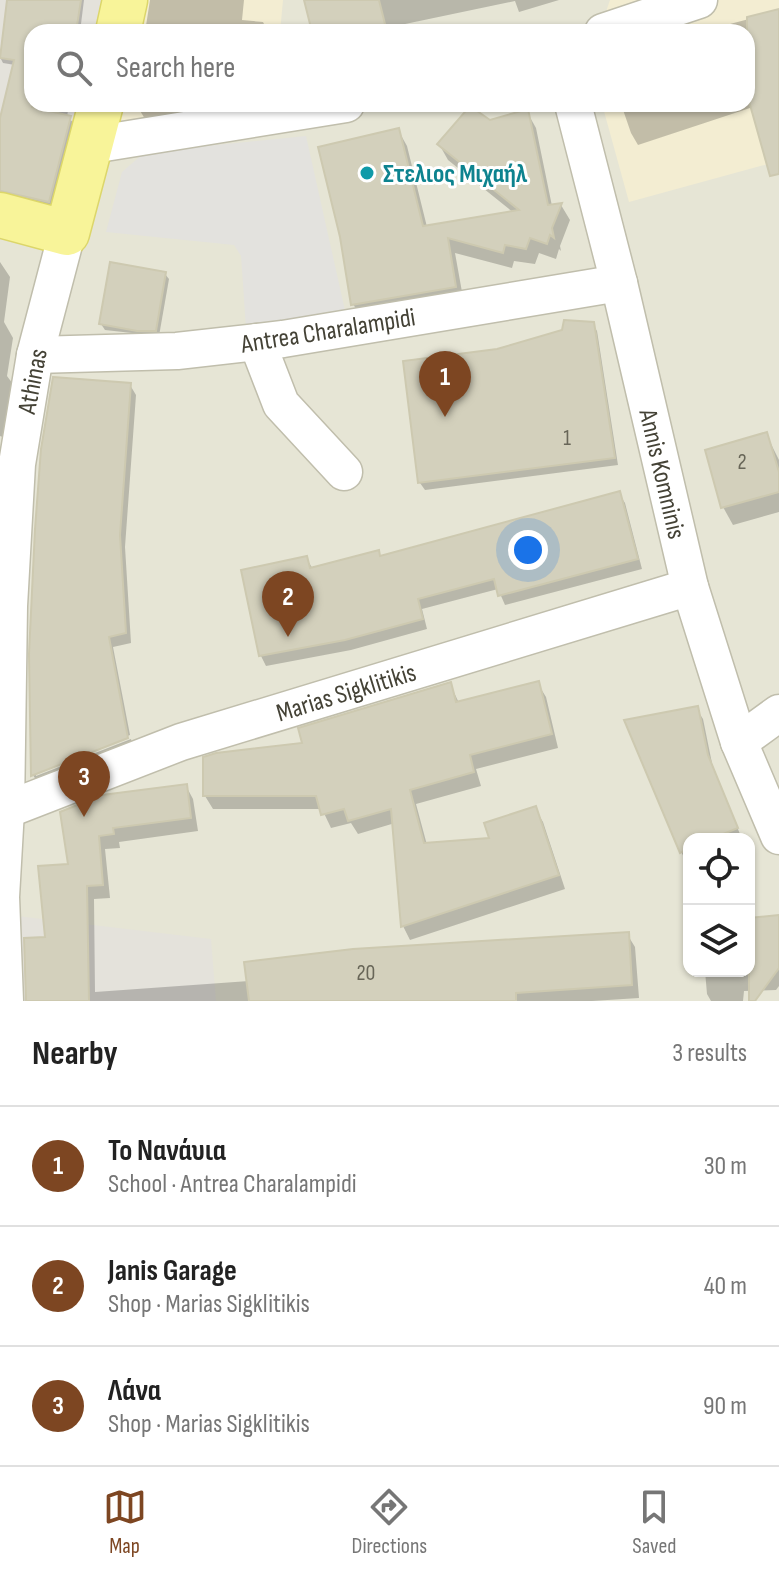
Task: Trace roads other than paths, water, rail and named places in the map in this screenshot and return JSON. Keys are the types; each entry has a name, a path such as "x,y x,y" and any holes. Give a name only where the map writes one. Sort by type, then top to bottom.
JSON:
{"main road":[{"path":"120,24 125,0"},
{"name":"Athinas","path":"67,233 97,125"},
{"path":"0,215 67,233"}],"street":[{"path":"627,24 699,0"},
{"path":"97,125 251,112"},
{"name":"Annis Komninis","path":"575,112 619,283 690,587 739,742 779,836"},
{"name":"Athinas","path":"5,1001 1,897 6,810 3,762 17,464 35,355 67,233"},
{"name":"Antrea Charalampidi","path":"35,355 177,351 257,342 619,283"},
{"path":"257,342 281,404 344,472"},
{"name":"Marias Sigklitikis","path":"6,810 181,742 690,587"},
{"path":"739,742 779,713"}],"place":[{"name":"Στελιος Μιχαήλ","path":"367,173"},
{"name":"Το Νανάυια","path":"445,417"},
{"name":"Janis Garage","path":"288,637"},
{"name":"Λάνα","path":"84,817"}]}
